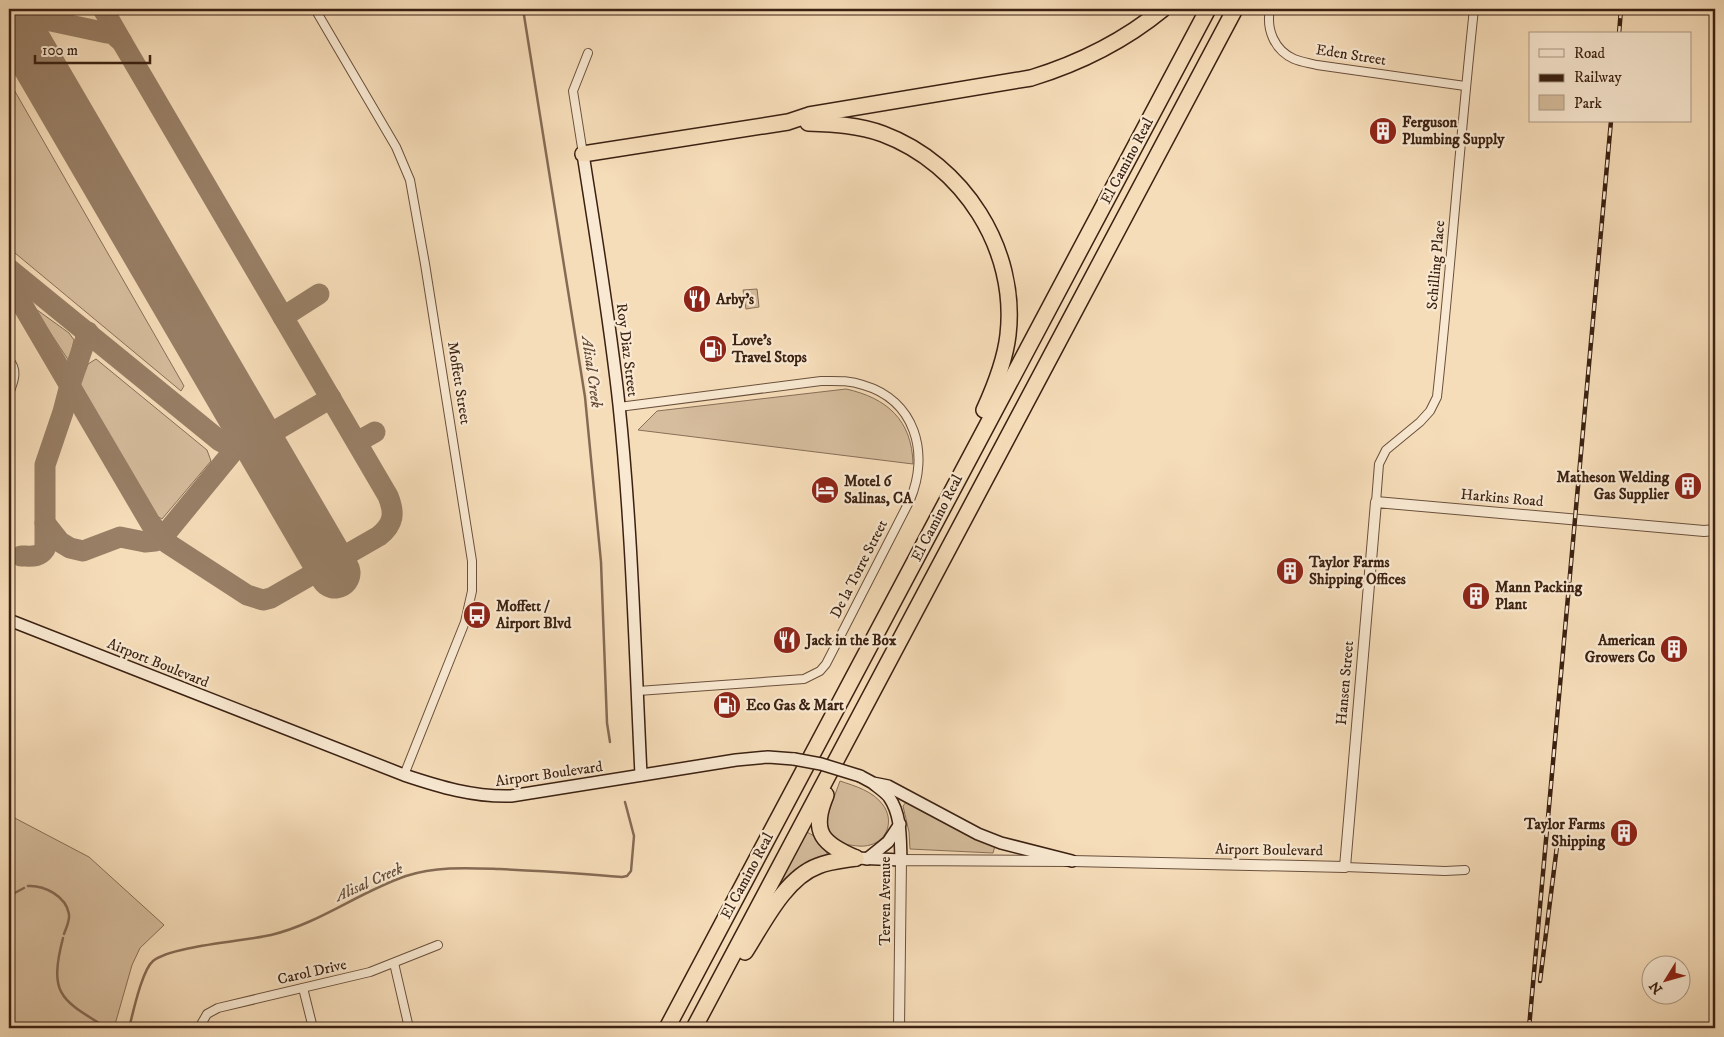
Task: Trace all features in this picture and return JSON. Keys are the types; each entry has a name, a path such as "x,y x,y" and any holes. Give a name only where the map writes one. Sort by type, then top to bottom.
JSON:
{"highway":[{"path":"583,154 788,122 809,116 1005,84 1048,73 1087,58 1112,45 1163,9"},
{"name":"El Camino Real","path":"666,1028 1208,9"},
{"name":"El Camino Real","path":"695,1028 1235,9"},
{"path":"788,122 828,123 863,128 909,146 926,157 956,184 969,199 988,229 996,246 1006,281 1009,314 1008,334 1000,372 971,438 964,466"},
{"path":"862,859 833,848 821,833 820,822 823,803 863,711"},
{"path":"695,1028 790,885 810,869 819,865 862,859"}],"main road":[{"name":"Roy Diaz Street","path":"583,154 619,407 633,583 641,775"},
{"name":"Airport Boulevard","path":"9,620 404,775 448,789 490,797 532,794 736,760 768,757 794,759 821,764 860,776 873,783 888,786 978,834 1001,843 1072,861"},
{"name":"Terven Avenue","path":"873,783 888,796 896,812 900,824 901,860"},
{"path":"862,859 888,842 900,824"},
{"path":"862,859 901,860"}],"street":[{"name":"Moffett Street","path":"315,9 396,147 410,180 472,554 473,584 465,622 404,775"},
{"name":"Eden Street","path":"1270,9 1268,19 1272,36 1281,50 1296,60 1317,65 1465,86"},
{"name":"Schilling Place","path":"1376,502 1379,464 1386,450 1420,422 1430,410 1437,397 1465,86 1474,9"},
{"name":"Roy Diaz Street","path":"583,154 573,91 588,53"},
{"path":"9,394 15,374 11,362"},
{"name":"De la Torre Street","path":"619,407 813,382 845,381 873,388 885,394 900,408 916,437 920,459 918,479 910,500 826,664 820,672 804,680 638,691"},
{"name":"Harkins Road","path":"1376,502 1694,530 1715,530"},
{"name":"Hansen Street","path":"1345,867 1376,502"},
{"name":"Airport Boulevard","path":"901,860 1072,861 1465,870"},
{"name":"Terven Avenue","path":"899,1028 901,860"},
{"name":"Carol Drive","path":"199,1028 207,1014 218,1008 370,972 438,945"},
{"path":"394,963 409,1028"},
{"path":"303,988 313,1028"}],"green space":[{"path":"9,81 184,386 181,391 9,248"},
{"path":"757,289 759,307 746,309 743,290"},
{"path":"33,307 69,333 74,340 69,361"},
{"path":"96,359 207,450 211,461 162,519 155,515 80,384 88,364"},
{"path":"846,389 874,398 894,413 908,435 912,449 913,464 638,430 657,411"},
{"path":"840,781 869,793 883,805 888,817 888,823 885,834 881,839 870,845 858,846 844,845 836,842 830,836 825,822"},
{"path":"907,801 995,846 993,853 910,849 909,832 903,806"},
{"path":"9,815 89,857 164,925 140,948 132,965 114,1028 9,1028"},
{"path":"807,832 820,842 825,848 828,857 773,896"}],"waterway":[{"name":"Alisal Creek","path":"523,9 585,397 601,562 607,723 610,742"},
{"name":"Alisal Creek","path":"129,1028 145,973 153,961 162,956 175,951 271,935 289,930 372,890 406,876 441,869 465,868 627,876 631,871 634,836 625,802"},
{"path":"28,886 41,887 53,893 64,902 69,914 64,934"},
{"path":"9,896 24,888"},
{"path":"63,938 57,973 58,985 62,994 69,1003 107,1028"}],"taxiway":[{"path":"103,9 122,42"},
{"path":"9,12 113,34 122,42 388,496 392,508 392,518 388,527 379,536 271,598 263,600 247,595 167,543 151,524 9,282"},
{"path":"9,269 220,441 235,449 246,448 331,398"},
{"path":"283,317 319,294"},
{"path":"21,556 37,555 45,549 45,465 88,332"},
{"path":"357,442 375,432"},
{"path":"45,523 60,542 70,548 83,551 120,537 145,542 155,541 162,538 235,449"}],"runway":[{"path":"9,14 335,573"}],"railway":[{"path":"1619,32 1621,9"},
{"path":"1529,1028 1611,122"},
{"path":"1540,981 1557,846"},
{"path":"1710,1028 1715,1024"}],"place":[{"name":"Ferguson Plumbing Supply","path":"1383,131"},
{"name":"Arby's","path":"697,299"},
{"name":"Love's Travel Stops","path":"713,349"},
{"name":"Matheson Welding Gas Supplier","path":"1688,486"},
{"name":"Motel 6 Salinas, CA","path":"825,490"},
{"name":"Taylor Farms Shipping Offices","path":"1290,571"},
{"name":"Mann Packing Plant","path":"1476,596"},
{"name":"Moffett / Airport Blvd","path":"477,615"},
{"name":"Jack in the Box","path":"787,640"},
{"name":"American Growers Co","path":"1674,649"},
{"name":"Eco Gas & Mart","path":"727,705"},
{"name":"Taylor Farms Shipping","path":"1624,833"}]}
